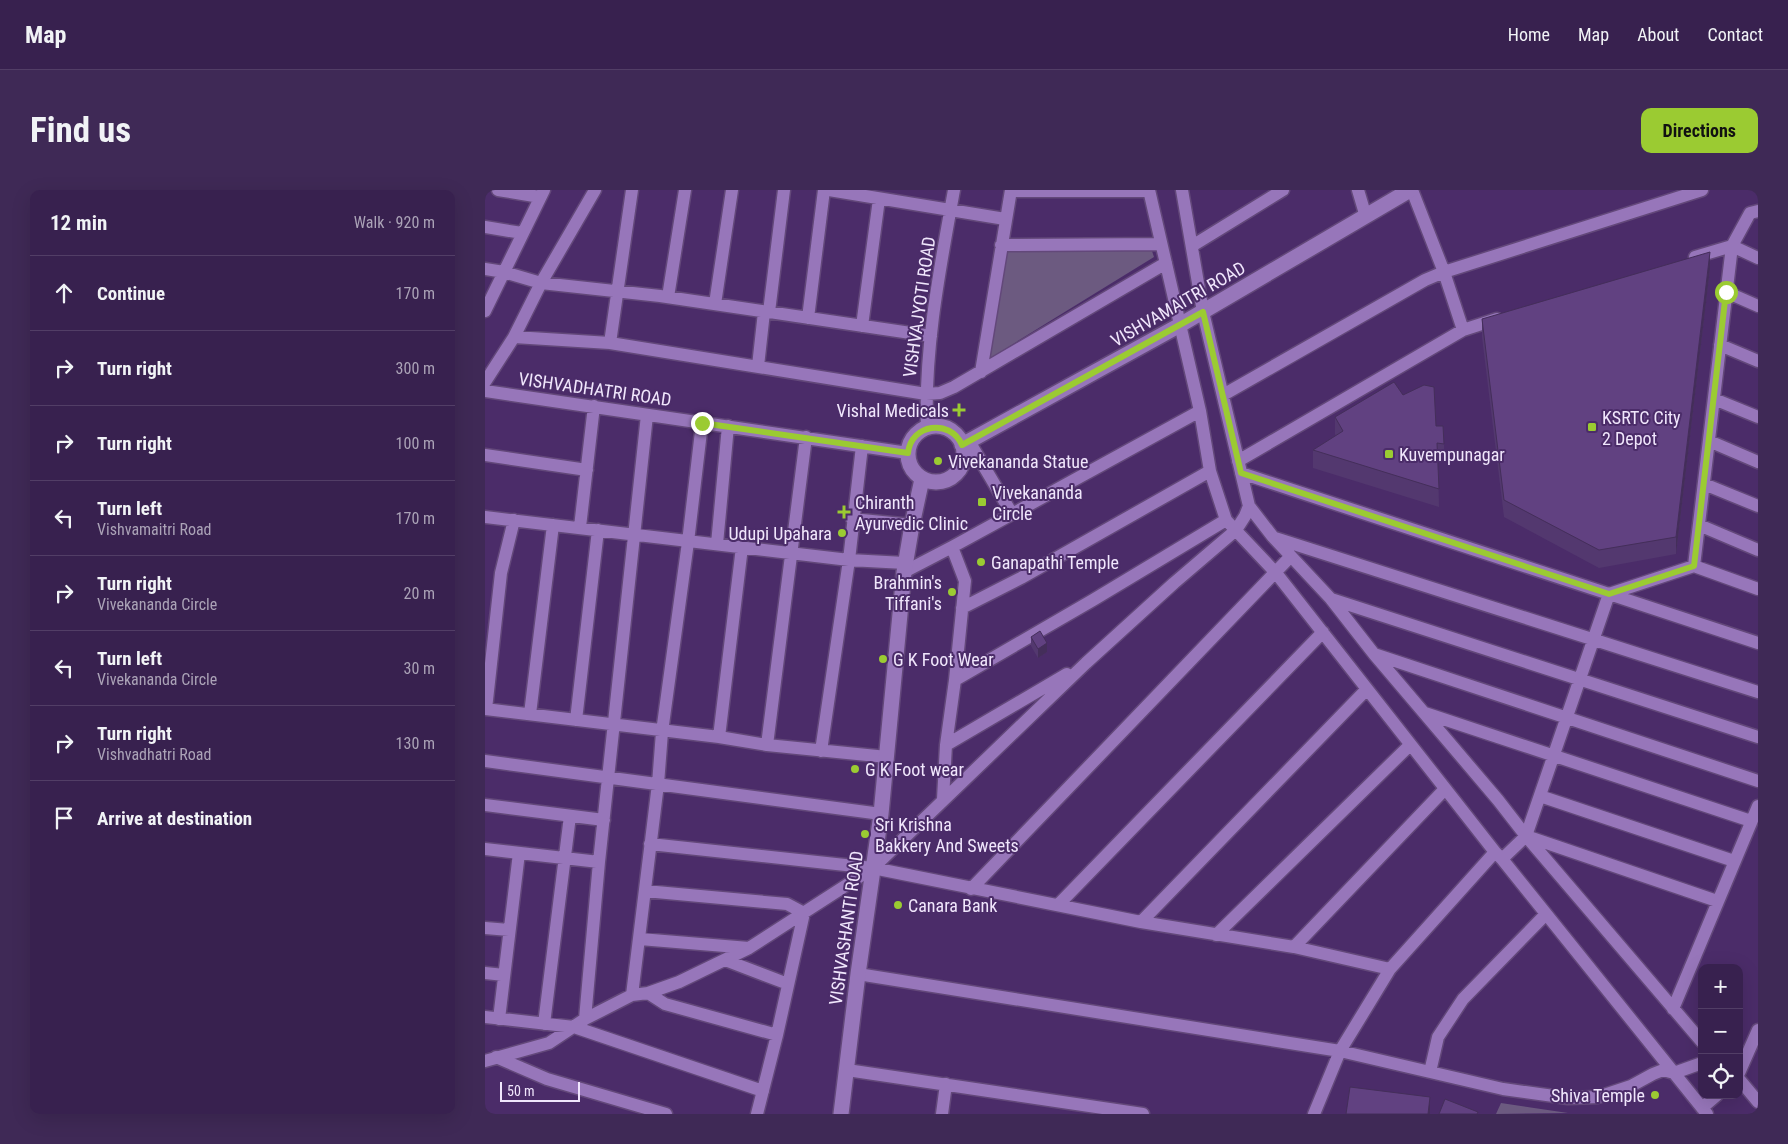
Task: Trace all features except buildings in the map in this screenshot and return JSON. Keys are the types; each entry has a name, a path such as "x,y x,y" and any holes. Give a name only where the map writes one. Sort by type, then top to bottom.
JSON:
{"street":[{"path":"485,310 542,194 498,190"},
{"path":"485,382 513,337 541,283 595,190"},
{"path":"610,343 632,190"},
{"path":"668,297 685,190"},
{"path":"715,304 731,190"},
{"path":"758,366 784,190"},
{"path":"808,318 824,190"},
{"path":"829,190 1005,219"},
{"name":"VISHVAJYOTI ROAD","path":"927,428 926,394 931,336 954,190"},
{"path":"981,372 1011,190 1149,190 1199,411 1210,470 1226,520 1276,572 1445,789 1705,1111 1714,1099"},
{"path":"1182,190 1203,312 1249,506 1273,537 1331,599 1373,654 1425,713 1526,836 1698,1037"},
{"path":"1192,246 1283,190"},
{"path":"1358,190 1366,217"},
{"path":"1411,190 1444,272 1463,330"},
{"name":"VISHVAMAITRI ROAD","path":"965,443 1203,312 1411,190"},
{"path":"1223,395 1425,280 1444,272 1703,190"},
{"path":"861,326 879,199"},
{"path":"1694,566 1732,246 1755,214"},
{"path":"485,227 522,234"},
{"path":"1001,245 1161,244"},
{"path":"1685,260 1732,246 1758,258"},
{"path":"513,337 610,343 926,394 940,393 981,372 1166,263"},
{"path":"485,269 504,272 541,283 668,297 931,336"},
{"path":"1726,292 1758,306"},
{"path":"1240,467 1463,330 1509,316"},
{"path":"1720,345 1758,361"},
{"name":"VISHVADHATRI ROAD","path":"485,391 908,453"},
{"path":"1714,399 1758,417"},
{"path":"580,528 594,406"},
{"path":"485,517 905,567 952,547 1199,411"},
{"path":"585,1019 599,862 647,415"},
{"path":"632,995 702,423"},
{"path":"717,544 729,426"},
{"path":"965,443 962,466 949,479 931,482 915,473 910,466 908,453 912,440 927,428 945,428 953,432 965,443 1013,514"},
{"path":"767,745 806,437"},
{"path":"1709,441 1758,462"},
{"path":"821,751 849,560 862,446"},
{"path":"485,455 587,470"},
{"path":"1240,467 1609,594 1758,643"},
{"path":"962,608 1021,578 1210,470"},
{"name":"VISHVASHANTI ROAD","path":"841,1114 858,974 881,814 905,567 912,525 923,479"},
{"path":"1704,484 1758,506"},
{"path":"490,1059 549,1043 585,1019 632,995 648,993 679,982 725,960 749,948 873,868 1086,663 1236,530 1249,506"},
{"path":"853,519 912,525"},
{"path":"514,520 501,573 486,709 615,724 663,732 719,737 767,745 887,757"},
{"path":"955,680 1226,520"},
{"path":"530,714 553,525"},
{"path":"1699,525 1758,550"},
{"path":"576,720 598,530"},
{"path":"1273,537 1758,692"},
{"path":"719,737 742,547"},
{"path":"943,799 946,745 965,581 952,547"},
{"path":"971,889 1291,556"},
{"path":"1609,594 1694,566 1758,590"},
{"path":"1313,1114 1340,1051 1390,969 1499,855 1526,836 1609,594"},
{"path":"1331,599 1758,736"},
{"path":"1058,905 1323,632"},
{"path":"1373,654 1758,781"},
{"path":"946,745 1086,663"},
{"path":"1141,922 1367,689"},
{"path":"1425,713 1751,821"},
{"path":"1217,935 1410,745"},
{"path":"485,761 881,814"},
{"path":"1295,947 1445,789"},
{"path":"1540,796 1734,861"},
{"path":"485,805 604,820"},
{"path":"1673,1009 1758,806"},
{"path":"543,1024 570,816"},
{"path":"1526,836 1717,901"},
{"path":"650,844 873,868 1141,922 1295,947 1390,969"},
{"path":"485,849 599,862"},
{"path":"499,1019 519,854"},
{"path":"645,891 787,904 804,913"},
{"path":"757,1114 804,913"},
{"path":"1430,1072 1438,1036 1463,999 1546,914"},
{"path":"485,928 509,930"},
{"path":"640,939 749,948"},
{"path":"725,960 788,984"},
{"path":"485,973 504,975"},
{"path":"858,974 1340,1051 1503,1089 1568,1098 1598,1097 1631,1086 1663,1070 1674,1073 1698,1064"},
{"path":"648,993 665,1004 777,1035"},
{"path":"485,1017 574,1027 763,1091"},
{"path":"1743,1064 1758,1030"},
{"path":"490,1059 547,1079 666,1114"},
{"path":"847,1070 1143,1114"},
{"path":"942,1114 946,1084"},
{"path":"1743,1084 1758,1102"}],"shaded area":[{"path":"1151,248 1154,257 987,360 1007,250"},
{"path":"1501,1103 1568,1113 1496,1114"}],"place":[{"name":"Vishal Medicals","path":"959,410"},
{"name":"KSRTC City 2 Depot","path":"1592,427"},
{"name":"Kuvempunagar","path":"1389,454"},
{"name":"Vivekananda Statue","path":"938,461"},
{"name":"Vivekananda Circle","path":"982,502"},
{"name":"Chiranth Ayurvedic Clinic","path":"844,512"},
{"name":"Udupi Upahara","path":"842,533"},
{"name":"Ganapathi Temple","path":"981,562"},
{"name":"Brahmin's Tiffani's","path":"952,592"},
{"name":"G K Foot Wear","path":"883,659"},
{"name":"G K Foot wear","path":"855,769"},
{"name":"Sri Krishna Bakkery And Sweets","path":"865,834"},
{"name":"Canara Bank","path":"898,905"},
{"name":"Shiva Temple","path":"1655,1095"}],"route":[{"path":"702,423 908,453 912,440 919,433 927,428 935,427 945,428 953,432 962,445 1203,312 1241,473 1609,594 1694,566 1726,292"}]}
